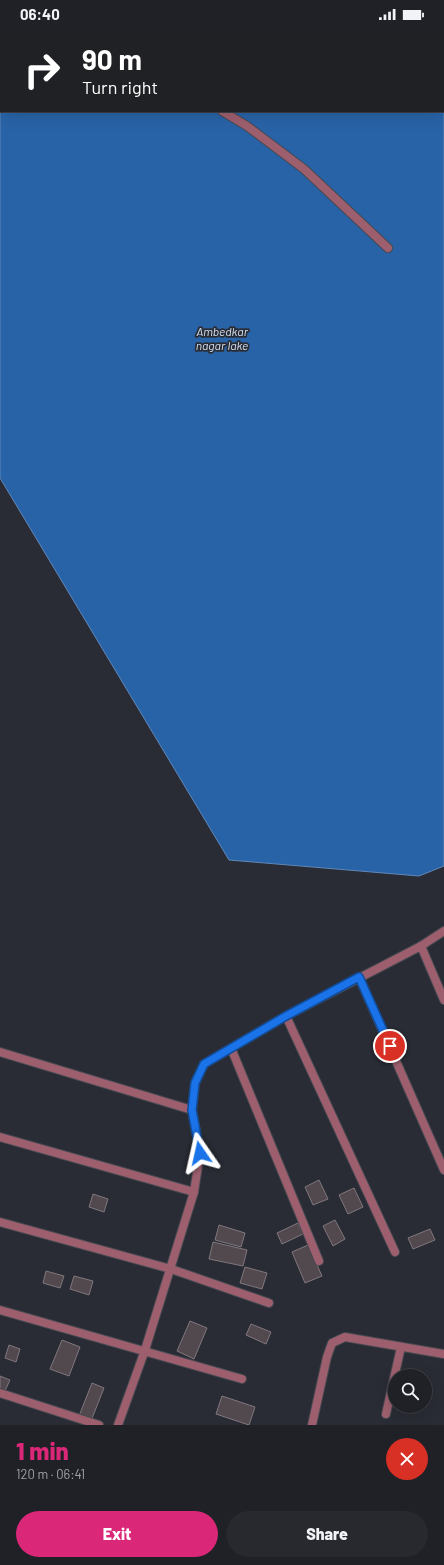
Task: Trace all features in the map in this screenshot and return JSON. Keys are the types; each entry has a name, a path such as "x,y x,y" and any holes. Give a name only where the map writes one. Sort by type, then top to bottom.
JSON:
{"street":[{"path":"224,112 247,126 304,168 388,248"},
{"path":"118,1425 145,1350 194,1192 200,1153 192,1110 195,1083 204,1064 286,1016 421,946 444,931"},
{"path":"421,946 444,1000"},
{"path":"359,977 444,1170"},
{"path":"286,1016 395,1252"},
{"path":"231,1048 319,1261"},
{"path":"0,1052 192,1110"},
{"path":"0,1137 194,1192"},
{"path":"0,1222 171,1269 269,1303"},
{"path":"0,1310 145,1350 242,1379"},
{"path":"312,1425 327,1357 332,1343 345,1337 444,1354"},
{"path":"386,1414 401,1347"},
{"path":"0,1393 99,1425"}],"water":[{"name":"Ambedkar nagar lake","path":"0,112 444,112 444,866 419,876 229,860 0,478"}],"building":[{"path":"319,1180 328,1199 313,1205 305,1187"},
{"path":"354,1188 363,1207 348,1214 339,1195"},
{"path":"93,1194 108,1199 104,1212 89,1207"},
{"path":"335,1220 345,1239 333,1246 323,1226"},
{"path":"298,1223 303,1234 282,1244 277,1233"},
{"path":"219,1225 245,1233 241,1247 215,1240"},
{"path":"430,1229 435,1240 413,1249 408,1238"},
{"path":"213,1242 247,1250 243,1266 209,1259"},
{"path":"308,1245 322,1276 305,1283 292,1252"},
{"path":"245,1267 267,1273 262,1289 240,1283"},
{"path":"46,1271 64,1276 60,1288 43,1283"},
{"path":"74,1276 93,1281 89,1295 70,1289"},
{"path":"190,1321 207,1328 194,1359 177,1351"},
{"path":"251,1324 271,1332 266,1344 246,1335"},
{"path":"62,1340 80,1347 69,1376 50,1369"},
{"path":"9,1345 20,1349 16,1362 5,1358"},
{"path":"0,1376 10,1380 4,1393 0,1391"},
{"path":"92,1383 104,1388 91,1421 79,1416"},
{"path":"222,1396 255,1407 249,1425 216,1414"}],"route":[{"path":"200,1153 192,1110 195,1083 204,1064 286,1016 359,977 390,1046"}]}
